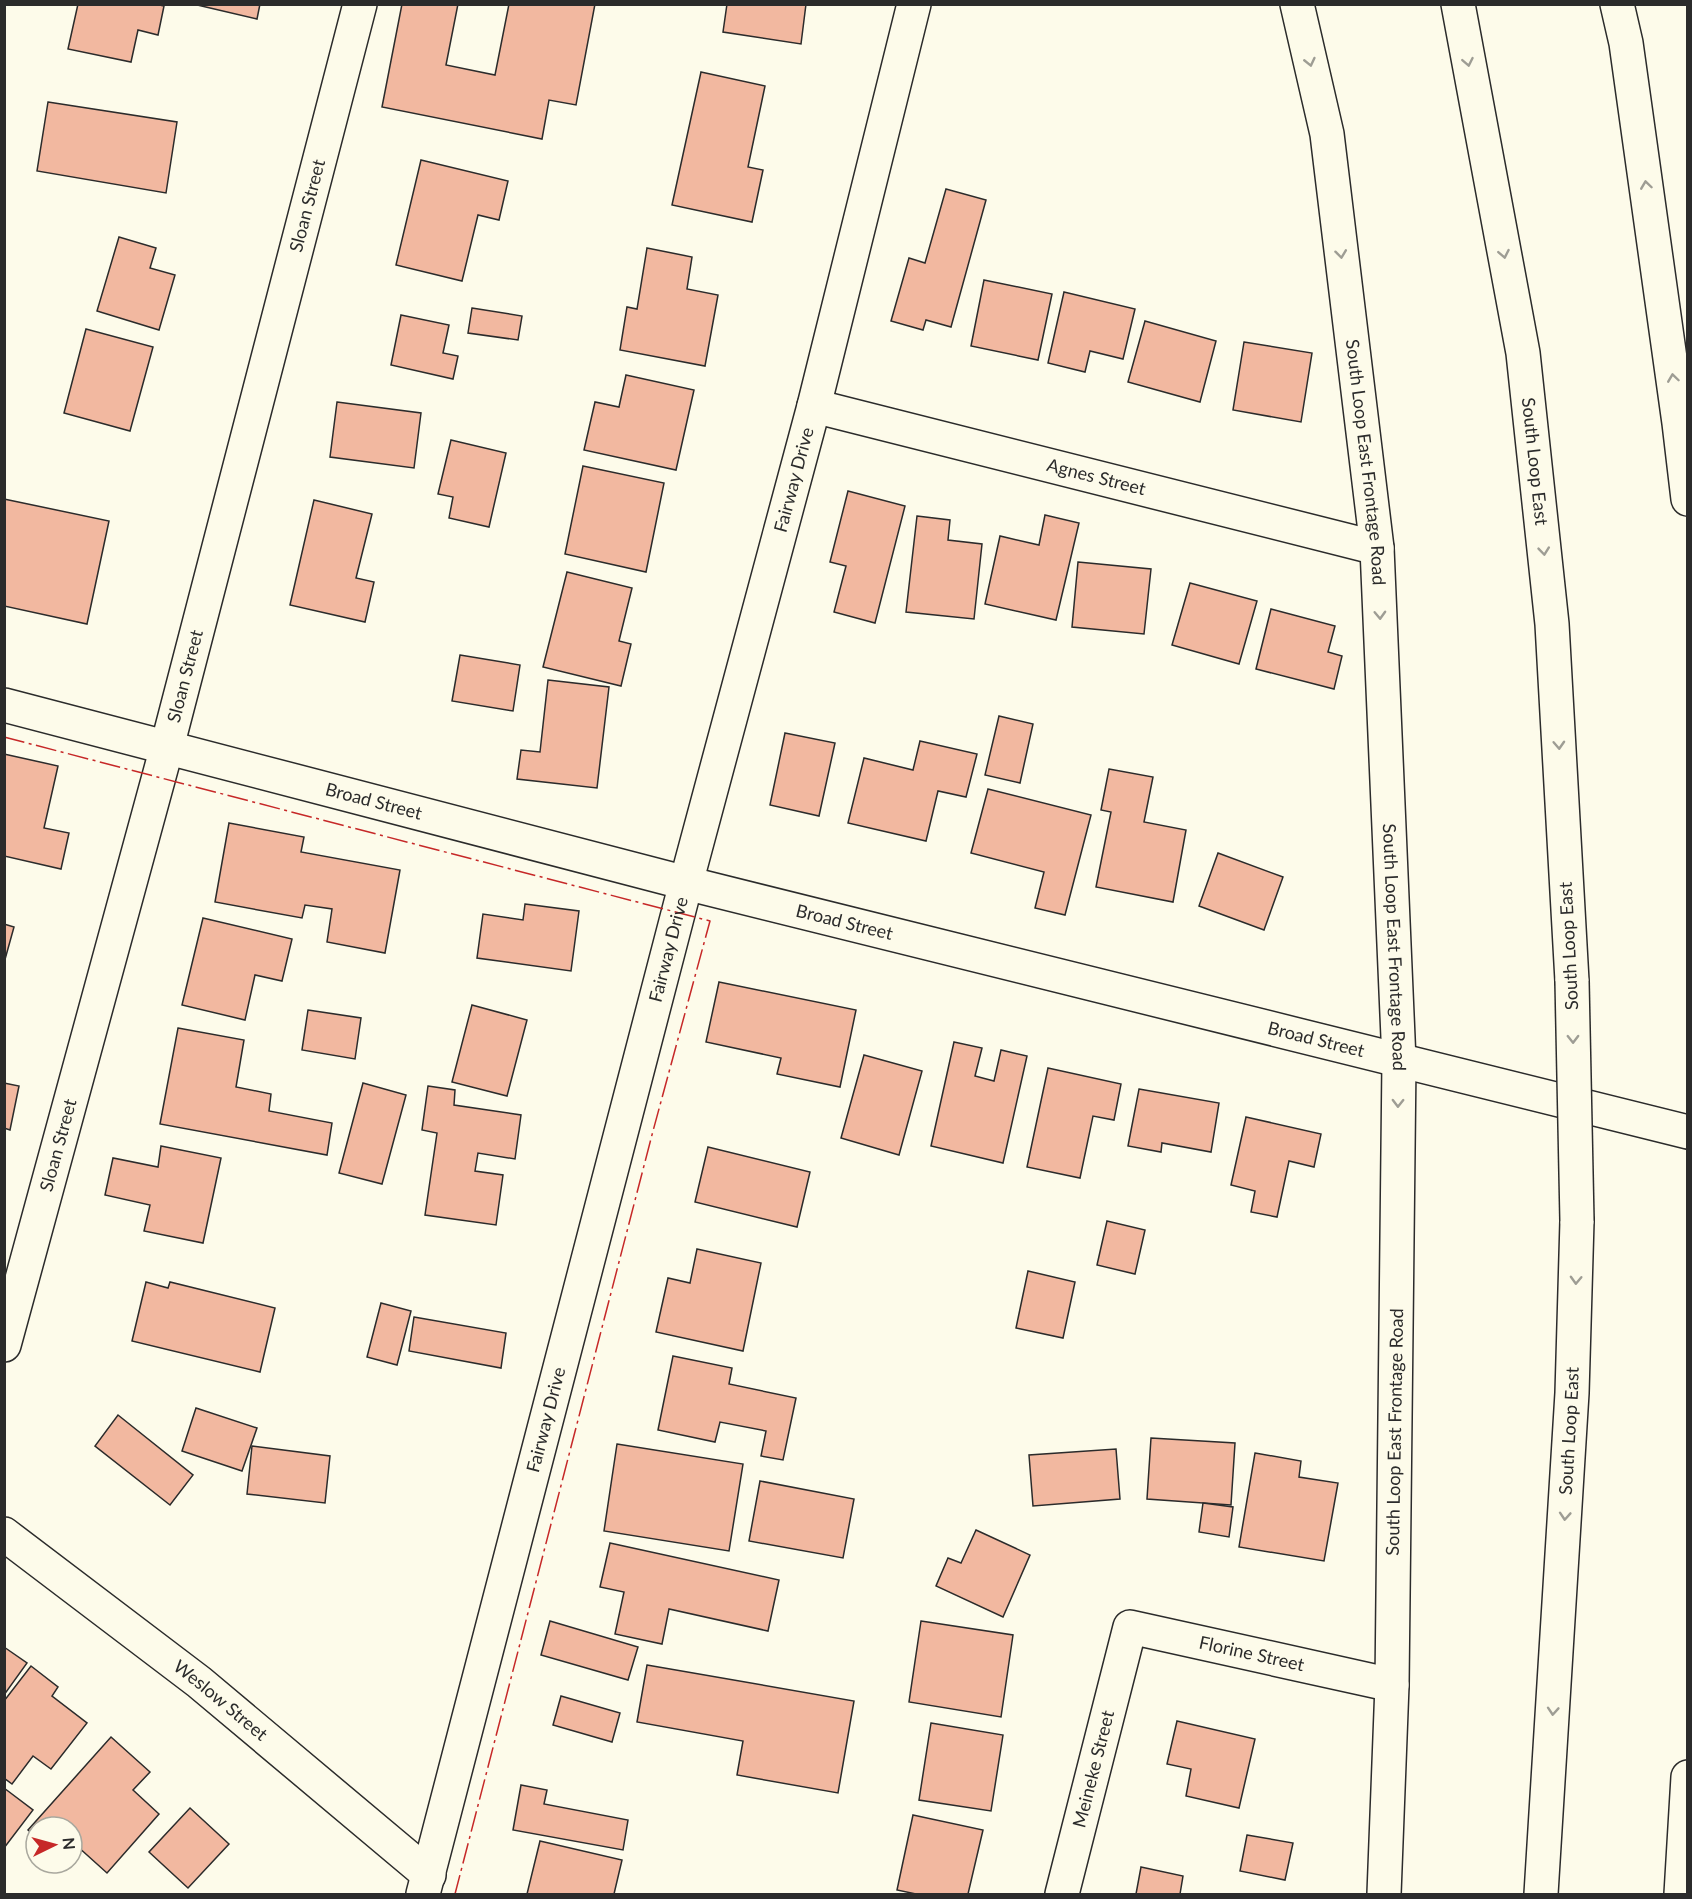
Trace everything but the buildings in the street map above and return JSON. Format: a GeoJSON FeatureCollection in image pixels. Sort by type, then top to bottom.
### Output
{"type":"FeatureCollection","features":[{"type":"Feature","properties":{"kind":"main road","name":"Sloan Street"},"geometry":{"type":"LineString","coordinates":[[4,1345],[166,747],[360,4]]}},
{"type":"Feature","properties":{"kind":"main road","name":"Fairway Drive"},"geometry":{"type":"LineString","coordinates":[[426,1885],[686,883],[814,406],[914,4]]}},
{"type":"Feature","properties":{"kind":"main road","name":"South Loop East Frontage Road"},"geometry":{"type":"LineString","coordinates":[[1298,4],[1327,134],[1377,548],[1399,1061],[1392,1685],[1384,1894]]}},
{"type":"Feature","properties":{"kind":"main road","name":"South Loop East"},"geometry":{"type":"LineString","coordinates":[[1458,4],[1523,353],[1552,624],[1572,981],[1577,1221],[1572,1393],[1541,1894]]}},
{"type":"Feature","properties":{"kind":"main road"},"geometry":{"type":"LineString","coordinates":[[1617,4],[1626,43],[1688,499]]}},
{"type":"Feature","properties":{"kind":"main road","name":"Agnes Street"},"geometry":{"type":"LineString","coordinates":[[814,406],[1377,548]]}},
{"type":"Feature","properties":{"kind":"main road","name":"Broad Street"},"geometry":{"type":"LineString","coordinates":[[4,705],[686,883],[1688,1132]]}},
{"type":"Feature","properties":{"kind":"main road","name":"Weslow Street"},"geometry":{"type":"LineString","coordinates":[[4,1534],[199,1682],[426,1885]]}},
{"type":"Feature","properties":{"kind":"main road","name":"Florine Street"},"geometry":{"type":"LineString","coordinates":[[1125,1645],[1130,1627],[1392,1685]]}},
{"type":"Feature","properties":{"kind":"main road","name":"Meineke Street"},"geometry":{"type":"LineString","coordinates":[[1062,1894],[1125,1645]]}},
{"type":"Feature","properties":{"kind":"main road"},"geometry":{"type":"LineString","coordinates":[[1681,1894],[1688,1777]]}},
{"type":"Feature","properties":{"kind":"power"},"geometry":{"type":"LineString","coordinates":[[4,737],[710,921],[653,1131],[455,1894]]}}]}
